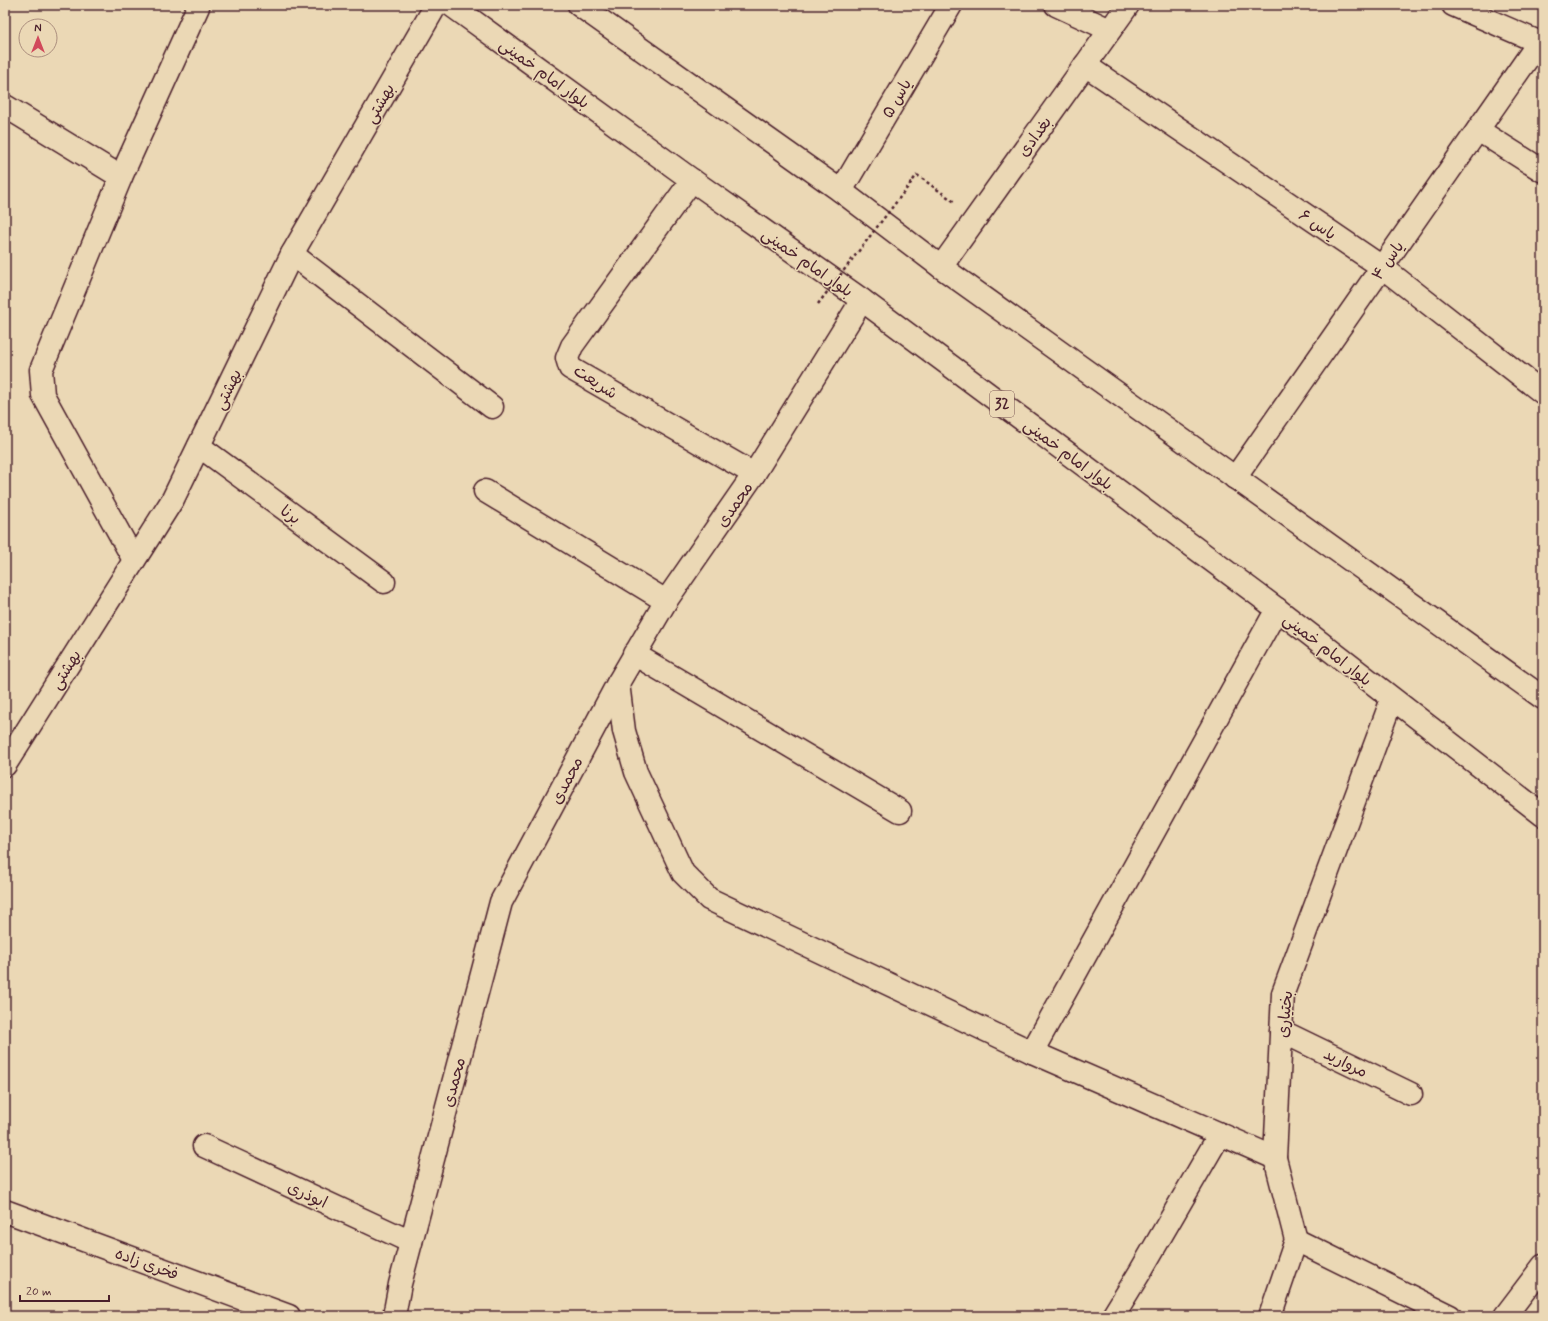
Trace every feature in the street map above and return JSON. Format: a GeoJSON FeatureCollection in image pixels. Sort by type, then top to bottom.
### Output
{"type":"FeatureCollection","features":[{"type":"Feature","properties":{"kind":"main road","name":"بهشتی"},"geometry":{"type":"LineString","coordinates":[[5,765],[173,499],[292,254],[436,5]]}},
{"type":"Feature","properties":{"kind":"main road","name":"بلوار امام خمینی"},"geometry":{"type":"LineString","coordinates":[[451,5],[692,180],[862,300],[1276,609],[1543,815]]}},
{"type":"Feature","properties":{"kind":"main road"},"geometry":{"type":"LineString","coordinates":[[579,5],[841,191],[941,267],[1543,698]]}},
{"type":"Feature","properties":{"kind":"main road","name":"یاس ۵"},"geometry":{"type":"LineString","coordinates":[[841,191],[951,5]]}},
{"type":"Feature","properties":{"kind":"main road"},"geometry":{"type":"LineString","coordinates":[[1056,5],[1110,30]]}},
{"type":"Feature","properties":{"kind":"main road","name":"بغدادی"},"geometry":{"type":"LineString","coordinates":[[941,267],[1128,5]]}},
{"type":"Feature","properties":{"kind":"main road"},"geometry":{"type":"LineString","coordinates":[[1453,5],[1541,43]]}},
{"type":"Feature","properties":{"kind":"main road"},"geometry":{"type":"LineString","coordinates":[[134,560],[43,395],[41,370],[120,177],[198,7]]}},
{"type":"Feature","properties":{"kind":"main road","name":"یاس ۴"},"geometry":{"type":"LineString","coordinates":[[1235,478],[1478,130],[1541,43]]}},
{"type":"Feature","properties":{"kind":"main road","name":"یاس ۶"},"geometry":{"type":"LineString","coordinates":[[1085,65],[1382,267],[1543,393]]}},
{"type":"Feature","properties":{"kind":"main road"},"geometry":{"type":"LineString","coordinates":[[5,106],[120,177]]}},
{"type":"Feature","properties":{"kind":"main road"},"geometry":{"type":"LineString","coordinates":[[1478,130],[1543,171]]}},
{"type":"Feature","properties":{"kind":"main road","name":"شریعت"},"geometry":{"type":"LineString","coordinates":[[692,180],[572,346],[567,358],[570,368],[754,474]]}},
{"type":"Feature","properties":{"kind":"main road"},"geometry":{"type":"LineString","coordinates":[[292,254],[492,407]]}},
{"type":"Feature","properties":{"kind":"main road","name":"محمدی"},"geometry":{"type":"LineString","coordinates":[[394,1316],[400,1284],[502,902],[634,654],[666,601],[754,474],[862,300]]}},
{"type":"Feature","properties":{"kind":"main road","name":"برنا"},"geometry":{"type":"LineString","coordinates":[[199,446],[384,582]]}},
{"type":"Feature","properties":{"kind":"main road"},"geometry":{"type":"LineString","coordinates":[[486,491],[666,601]]}},
{"type":"Feature","properties":{"kind":"main road"},"geometry":{"type":"LineString","coordinates":[[1032,1052],[1276,609]]}},
{"type":"Feature","properties":{"kind":"main road"},"geometry":{"type":"LineString","coordinates":[[634,654],[900,811]]}},
{"type":"Feature","properties":{"kind":"main road"},"geometry":{"type":"LineString","coordinates":[[618,682],[624,731],[636,772],[683,874],[709,899],[1032,1052],[1275,1158]]}},
{"type":"Feature","properties":{"kind":"main road","name":"بختیاری"},"geometry":{"type":"LineString","coordinates":[[1296,1240],[1275,1158],[1283,993],[1392,699]]}},
{"type":"Feature","properties":{"kind":"main road","name":"مروارید"},"geometry":{"type":"LineString","coordinates":[[1281,1031],[1411,1094]]}},
{"type":"Feature","properties":{"kind":"main road"},"geometry":{"type":"LineString","coordinates":[[1113,1316],[1220,1134]]}},
{"type":"Feature","properties":{"kind":"main road","name":"ابوذری"},"geometry":{"type":"LineString","coordinates":[[204,1146],[411,1242]]}},
{"type":"Feature","properties":{"kind":"main road","name":"فخری زاده"},"geometry":{"type":"LineString","coordinates":[[5,1211],[288,1316]]}},
{"type":"Feature","properties":{"kind":"main road"},"geometry":{"type":"LineString","coordinates":[[1270,1316],[1296,1240],[1450,1316]]}},
{"type":"Feature","properties":{"kind":"main road"},"geometry":{"type":"LineString","coordinates":[[1505,1316],[1543,1266]]}},
{"type":"Feature","properties":{"kind":"path"},"geometry":{"type":"LineString","coordinates":[[818,304],[917,175],[956,203]]}}]}
